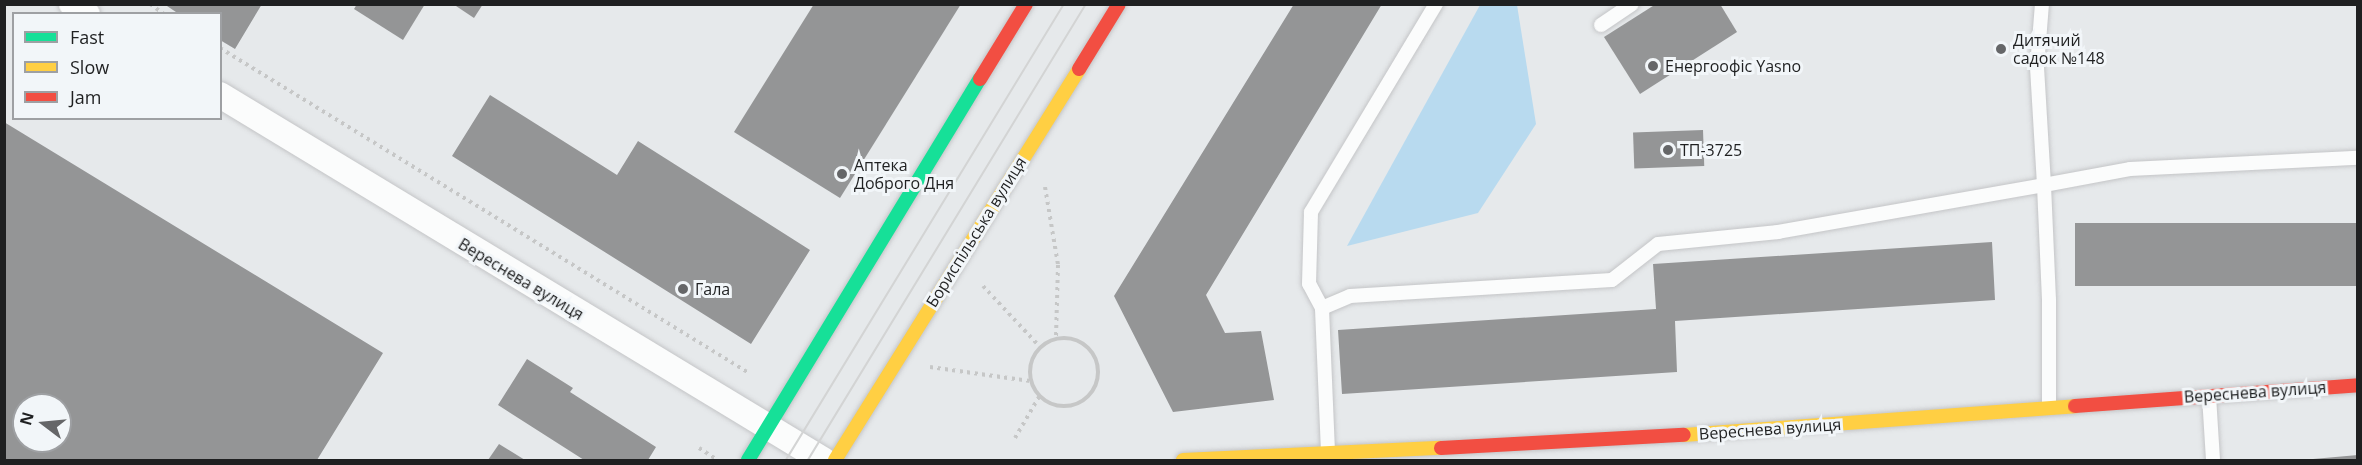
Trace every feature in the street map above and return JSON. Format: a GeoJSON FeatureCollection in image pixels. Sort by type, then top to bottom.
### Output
{"type":"FeatureCollection","features":[{"type":"Feature","properties":{"kind":"street"},"geometry":{"type":"LineString","coordinates":[[748,460],[1026,4]]}},
{"type":"Feature","properties":{"kind":"street","name":"Бориспільська вулиця"},"geometry":{"type":"LineString","coordinates":[[835,460],[1119,4]]}},
{"type":"Feature","properties":{"kind":"street","name":"Вереснева вулиця"},"geometry":{"type":"LineString","coordinates":[[222,96],[766,429],[823,460]]}},
{"type":"Feature","properties":{"kind":"street","name":"Вереснева вулиця"},"geometry":{"type":"LineString","coordinates":[[1183,460],[1328,452],[1370,455],[1634,450],[2049,408],[2358,385]]}},
{"type":"Feature","properties":{"kind":"lane"},"geometry":{"type":"LineString","coordinates":[[1328,452],[1322,308],[1309,284],[1311,212],[1436,4]]}},
{"type":"Feature","properties":{"kind":"lane"},"geometry":{"type":"LineString","coordinates":[[1601,25],[1632,4]]}},
{"type":"Feature","properties":{"kind":"lane"},"geometry":{"type":"LineString","coordinates":[[2042,4],[2037,67],[2049,300],[2049,408]]}},
{"type":"Feature","properties":{"kind":"lane"},"geometry":{"type":"LineString","coordinates":[[1322,308],[1350,296],[1612,279],[1658,244],[1778,232],[2130,169],[2358,158]]}},
{"type":"Feature","properties":{"kind":"lane"},"geometry":{"type":"LineString","coordinates":[[2209,396],[2213,460]]}},
{"type":"Feature","properties":{"kind":"path"},"geometry":{"type":"LineString","coordinates":[[222,49],[749,373]]}},
{"type":"Feature","properties":{"kind":"path"},"geometry":{"type":"LineString","coordinates":[[1045,184],[1058,265],[1056,338]]}},
{"type":"Feature","properties":{"kind":"path"},"geometry":{"type":"LineString","coordinates":[[977,280],[1040,347]]}},
{"type":"Feature","properties":{"kind":"path"},"geometry":{"type":"LineString","coordinates":[[1056,338],[1074,338],[1090,348],[1099,364],[1098,382],[1089,398],[1073,406],[1055,406],[1039,397],[1030,381],[1030,362],[1040,347],[1056,338]]}},
{"type":"Feature","properties":{"kind":"path"},"geometry":{"type":"LineString","coordinates":[[923,367],[1030,381]]}},
{"type":"Feature","properties":{"kind":"path"},"geometry":{"type":"LineString","coordinates":[[1015,438],[1039,397]]}},
{"type":"Feature","properties":{"kind":"path"},"geometry":{"type":"LineString","coordinates":[[699,448],[719,460]]}},
{"type":"Feature","properties":{"kind":"shaded area"},"geometry":{"type":"Polygon","coordinates":[[[1480,5],[1517,5],[1536,124],[1478,213],[1347,246],[1480,5]]]}},
{"type":"Feature","properties":{"kind":"building"},"geometry":{"type":"Polygon","coordinates":[[[164,4],[262,4],[235,49],[222,41],[222,12],[176,12],[164,4]]]}},
{"type":"Feature","properties":{"kind":"building"},"geometry":{"type":"Polygon","coordinates":[[[357,4],[425,4],[403,40],[354,9],[357,4]]]}},
{"type":"Feature","properties":{"kind":"building"},"geometry":{"type":"Polygon","coordinates":[[[453,4],[483,4],[474,18],[453,4]]]}},
{"type":"Feature","properties":{"kind":"building"},"geometry":{"type":"Polygon","coordinates":[[[814,4],[961,4],[840,198],[734,132],[814,4]]]}},
{"type":"Feature","properties":{"kind":"building"},"geometry":{"type":"Polygon","coordinates":[[[1294,4],[1382,4],[1206,295],[1225,333],[1261,331],[1274,400],[1173,412],[1114,296],[1294,4]]]}},
{"type":"Feature","properties":{"kind":"building","name":"Енергоофіс Yasno"},"geometry":{"type":"Polygon","coordinates":[[[1656,4],[1720,4],[1737,32],[1640,94],[1604,37],[1656,4]]]}},
{"type":"Feature","properties":{"kind":"building"},"geometry":{"type":"Polygon","coordinates":[[[490,95],[617,175],[638,141],[810,250],[751,344],[452,156],[490,95]]]}},
{"type":"Feature","properties":{"kind":"building"},"geometry":{"type":"Polygon","coordinates":[[[4,122],[383,353],[317,460],[4,460],[4,122]]]}},
{"type":"Feature","properties":{"kind":"building","name":"ТП-3725"},"geometry":{"type":"Polygon","coordinates":[[[1703,130],[1704,166],[1634,168],[1633,132],[1703,130]]]}},
{"type":"Feature","properties":{"kind":"building"},"geometry":{"type":"Polygon","coordinates":[[[2075,223],[2358,223],[2358,286],[2075,286],[2075,223]]]}},
{"type":"Feature","properties":{"kind":"building"},"geometry":{"type":"Polygon","coordinates":[[[1992,242],[1995,300],[1675,321],[1677,372],[1342,394],[1338,330],[1656,309],[1653,264],[1992,242]]]}},
{"type":"Feature","properties":{"kind":"building"},"geometry":{"type":"Polygon","coordinates":[[[527,359],[573,388],[570,392],[656,447],[648,460],[584,460],[498,405],[527,359]]]}},
{"type":"Feature","properties":{"kind":"building"},"geometry":{"type":"Polygon","coordinates":[[[499,444],[525,460],[488,460],[499,444]]]}},
{"type":"Feature","properties":{"kind":"building"},"geometry":{"type":"Polygon","coordinates":[[[2358,455],[2358,460],[2313,460],[2313,459],[2358,455]]]}},
{"type":"Feature","properties":{"kind":"tram line"},"geometry":{"type":"LineString","coordinates":[[786,460],[1064,4]]}},
{"type":"Feature","properties":{"kind":"tram line"},"geometry":{"type":"LineString","coordinates":[[808,460],[1086,4]]}},
{"type":"Feature","properties":{"kind":"traffic: fast"},"geometry":{"type":"LineString","coordinates":[[748,460],[980,79]]}},
{"type":"Feature","properties":{"kind":"traffic: slow"},"geometry":{"type":"LineString","coordinates":[[835,460],[1079,69]]}},
{"type":"Feature","properties":{"kind":"traffic: slow"},"geometry":{"type":"LineString","coordinates":[[1684,435],[2075,406]]}},
{"type":"Feature","properties":{"kind":"traffic: slow"},"geometry":{"type":"LineString","coordinates":[[1183,460],[1441,448]]}},
{"type":"Feature","properties":{"kind":"traffic: jam"},"geometry":{"type":"LineString","coordinates":[[980,79],[1026,4]]}},
{"type":"Feature","properties":{"kind":"traffic: jam"},"geometry":{"type":"LineString","coordinates":[[1079,69],[1119,4]]}},
{"type":"Feature","properties":{"kind":"traffic: jam"},"geometry":{"type":"LineString","coordinates":[[2075,406],[2358,385]]}},
{"type":"Feature","properties":{"kind":"traffic: jam"},"geometry":{"type":"LineString","coordinates":[[1441,448],[1684,435]]}},
{"type":"Feature","properties":{"kind":"place","name":"Дитячий садок №148"},"geometry":{"type":"Point","coordinates":[2001,49]}},
{"type":"Feature","properties":{"kind":"place","name":"Енергоофіс Yasno"},"geometry":{"type":"Point","coordinates":[1653,66]}},
{"type":"Feature","properties":{"kind":"place","name":"ТП-3725"},"geometry":{"type":"Point","coordinates":[1668,150]}},
{"type":"Feature","properties":{"kind":"place","name":"Аптека Доброго Дня"},"geometry":{"type":"Point","coordinates":[842,174]}},
{"type":"Feature","properties":{"kind":"place","name":"Гала"},"geometry":{"type":"Point","coordinates":[683,289]}}]}
